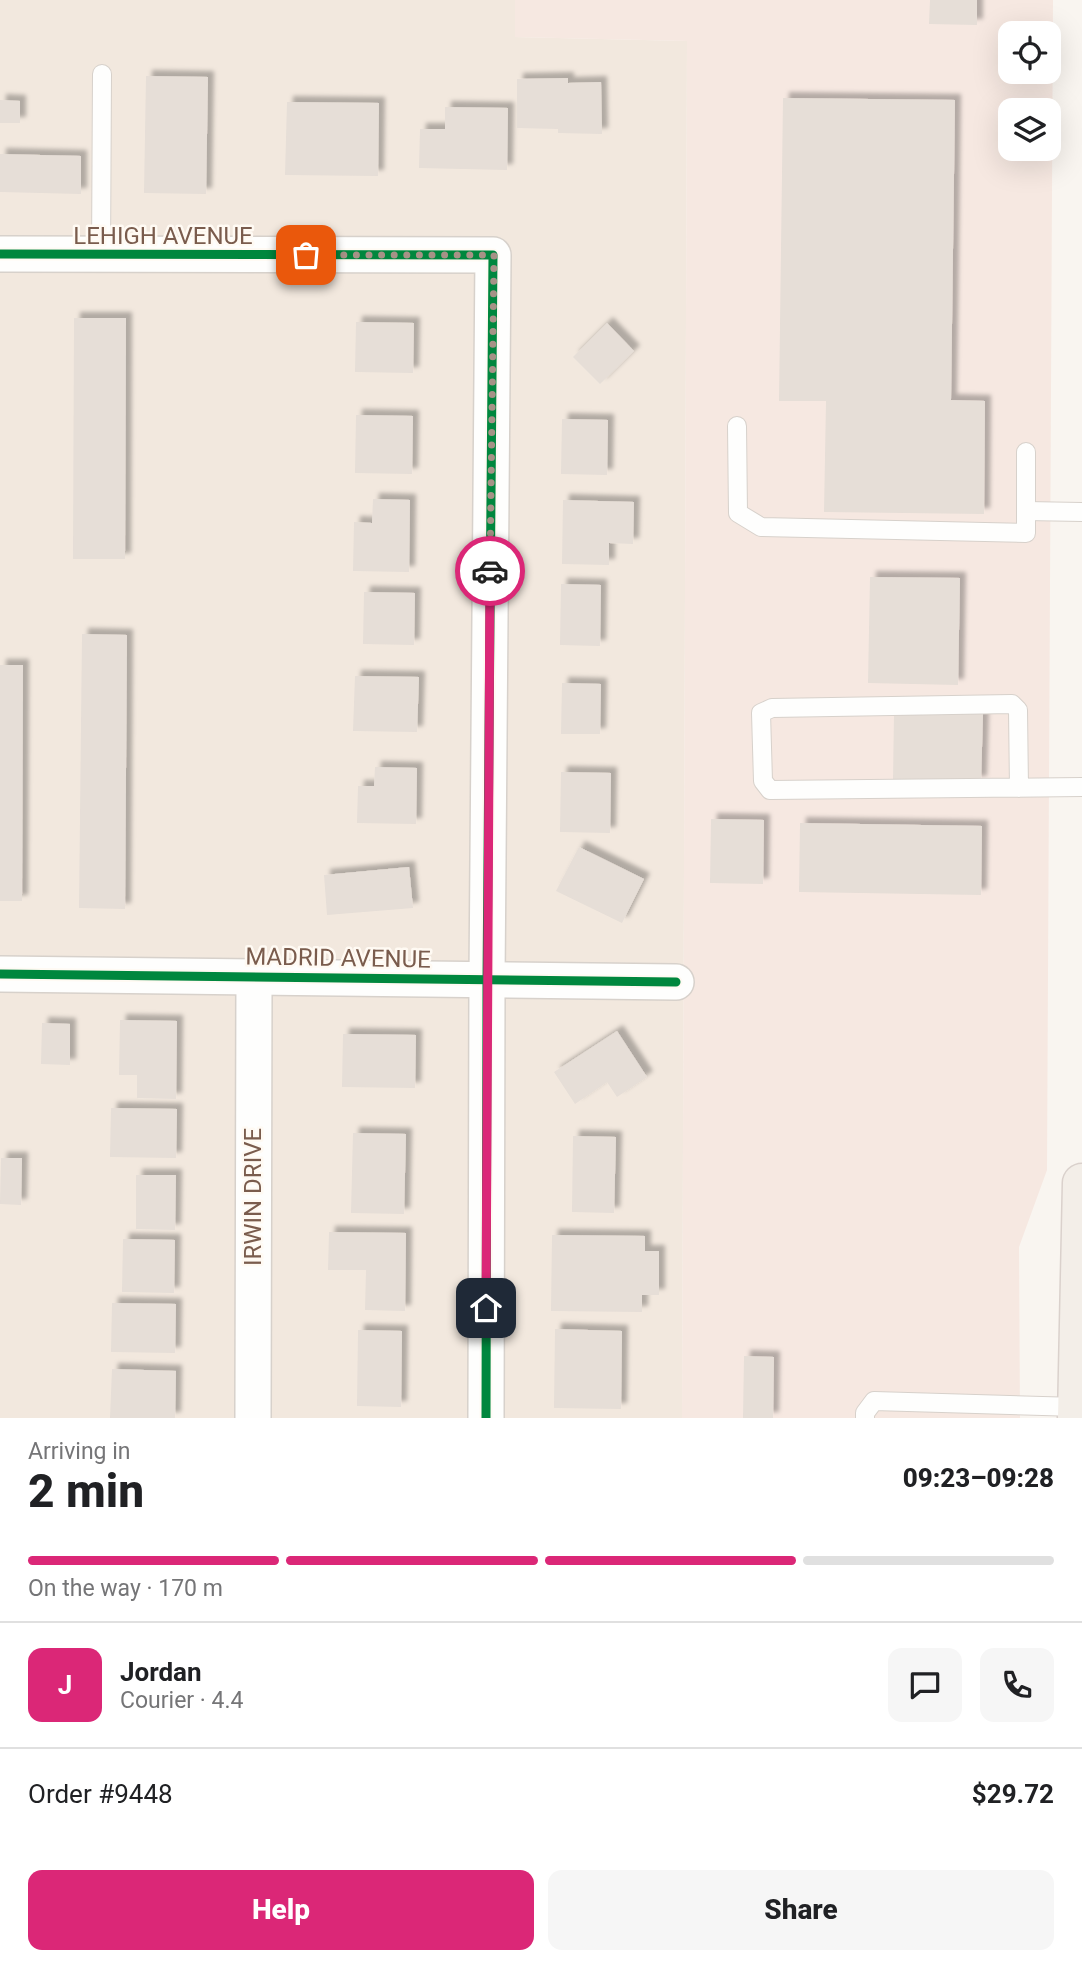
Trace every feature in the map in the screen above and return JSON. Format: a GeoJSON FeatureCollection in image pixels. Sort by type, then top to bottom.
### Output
{"type":"FeatureCollection","features":[{"type":"Feature","properties":{"kind":"main road"},"geometry":{"type":"LineString","coordinates":[[1078,1412],[1082,1183]]}},
{"type":"Feature","properties":{"kind":"street","name":"LEHIGH AVENUE"},"geometry":{"type":"LineString","coordinates":[[0,254],[494,255],[487,979]]}},
{"type":"Feature","properties":{"kind":"street","name":"MADRID AVENUE"},"geometry":{"type":"LineString","coordinates":[[0,974],[676,982]]}},
{"type":"Feature","properties":{"kind":"street","name":"IRWIN DRIVE"},"geometry":{"type":"LineString","coordinates":[[253,1418],[254,976]]}},
{"type":"Feature","properties":{"kind":"street"},"geometry":{"type":"LineString","coordinates":[[486,1418],[487,979]]}},
{"type":"Feature","properties":{"kind":"lane"},"geometry":{"type":"LineString","coordinates":[[101,255],[103,74]]}},
{"type":"Feature","properties":{"kind":"lane"},"geometry":{"type":"LineString","coordinates":[[737,426],[738,513],[761,527],[1026,533],[1027,452]]}},
{"type":"Feature","properties":{"kind":"lane"},"geometry":{"type":"LineString","coordinates":[[1026,511],[1082,512]]}},
{"type":"Feature","properties":{"kind":"lane"},"geometry":{"type":"LineString","coordinates":[[1019,788],[1018,710],[1012,704],[772,708],[761,713],[763,781],[770,790],[1082,788]]}},
{"type":"Feature","properties":{"kind":"lane"},"geometry":{"type":"LineString","coordinates":[[864,1418],[874,1401],[1078,1412]]}},
{"type":"Feature","properties":{"kind":"shaded area"},"geometry":{"type":"Polygon","coordinates":[[[0,0],[515,0],[515,37],[687,41],[682,1418],[0,1418],[0,0]]]}},
{"type":"Feature","properties":{"kind":"shaded area"},"geometry":{"type":"Polygon","coordinates":[[[515,0],[1053,0],[1053,21],[998,21],[998,84],[1053,84],[1052,98],[998,98],[998,161],[1052,161],[1047,1170],[1019,1247],[1020,1418],[682,1418],[687,41],[515,37],[515,0]]]}},
{"type":"Feature","properties":{"kind":"building"},"geometry":{"type":"Polygon","coordinates":[[[930,0],[977,0],[977,25],[929,24],[930,0]]]}},
{"type":"Feature","properties":{"kind":"building"},"geometry":{"type":"Polygon","coordinates":[[[146,76],[208,77],[206,194],[144,193],[146,76]]]}},
{"type":"Feature","properties":{"kind":"building"},"geometry":{"type":"Polygon","coordinates":[[[568,78],[568,83],[601,82],[602,134],[558,133],[558,129],[517,128],[517,79],[568,78]]]}},
{"type":"Feature","properties":{"kind":"building"},"geometry":{"type":"Polygon","coordinates":[[[783,98],[955,100],[951,400],[985,401],[984,514],[824,512],[826,401],[779,401],[783,98]]]}},
{"type":"Feature","properties":{"kind":"building"},"geometry":{"type":"Polygon","coordinates":[[[0,100],[20,101],[20,123],[0,123],[0,100]]]}},
{"type":"Feature","properties":{"kind":"building"},"geometry":{"type":"Polygon","coordinates":[[[287,102],[379,103],[378,176],[285,175],[287,102]]]}},
{"type":"Feature","properties":{"kind":"building"},"geometry":{"type":"Polygon","coordinates":[[[445,107],[508,108],[507,170],[419,168],[420,129],[445,129],[445,107]]]}},
{"type":"Feature","properties":{"kind":"building"},"geometry":{"type":"Polygon","coordinates":[[[0,154],[81,156],[81,194],[0,192],[0,154]]]}},
{"type":"Feature","properties":{"kind":"building"},"geometry":{"type":"Polygon","coordinates":[[[74,318],[126,318],[125,559],[73,559],[74,318]]]}},
{"type":"Feature","properties":{"kind":"building"},"geometry":{"type":"Polygon","coordinates":[[[356,322],[414,323],[413,373],[355,372],[356,322]]]}},
{"type":"Feature","properties":{"kind":"building"},"geometry":{"type":"Polygon","coordinates":[[[607,323],[634,351],[600,384],[573,357],[607,323]]]}},
{"type":"Feature","properties":{"kind":"building"},"geometry":{"type":"Polygon","coordinates":[[[356,415],[413,416],[412,474],[355,473],[356,415]]]}},
{"type":"Feature","properties":{"kind":"building"},"geometry":{"type":"Polygon","coordinates":[[[562,419],[608,420],[607,475],[561,474],[562,419]]]}},
{"type":"Feature","properties":{"kind":"building"},"geometry":{"type":"Polygon","coordinates":[[[373,499],[410,500],[409,572],[353,571],[354,522],[372,523],[373,499]]]}},
{"type":"Feature","properties":{"kind":"building"},"geometry":{"type":"Polygon","coordinates":[[[563,500],[634,502],[633,544],[609,543],[609,565],[562,564],[563,500]]]}},
{"type":"Feature","properties":{"kind":"building"},"geometry":{"type":"Polygon","coordinates":[[[870,577],[960,578],[958,685],[868,683],[870,577]]]}},
{"type":"Feature","properties":{"kind":"building"},"geometry":{"type":"Polygon","coordinates":[[[561,584],[601,585],[600,646],[560,645],[561,584]]]}},
{"type":"Feature","properties":{"kind":"building"},"geometry":{"type":"Polygon","coordinates":[[[364,592],[415,593],[414,645],[363,644],[364,592]]]}},
{"type":"Feature","properties":{"kind":"building"},"geometry":{"type":"Polygon","coordinates":[[[82,634],[127,635],[125,909],[79,908],[82,634]]]}},
{"type":"Feature","properties":{"kind":"building"},"geometry":{"type":"Polygon","coordinates":[[[0,665],[23,665],[22,901],[0,901],[0,665]]]}},
{"type":"Feature","properties":{"kind":"building"},"geometry":{"type":"Polygon","coordinates":[[[355,676],[419,677],[417,732],[353,731],[355,676]]]}},
{"type":"Feature","properties":{"kind":"building"},"geometry":{"type":"Polygon","coordinates":[[[562,683],[601,684],[600,734],[561,734],[562,683]]]}},
{"type":"Feature","properties":{"kind":"building"},"geometry":{"type":"Polygon","coordinates":[[[894,713],[983,714],[981,782],[893,781],[894,713]]]}},
{"type":"Feature","properties":{"kind":"building"},"geometry":{"type":"Polygon","coordinates":[[[375,767],[417,768],[416,824],[357,823],[358,786],[374,786],[375,767]]]}},
{"type":"Feature","properties":{"kind":"building"},"geometry":{"type":"Polygon","coordinates":[[[561,772],[611,773],[610,833],[560,832],[561,772]]]}},
{"type":"Feature","properties":{"kind":"building"},"geometry":{"type":"Polygon","coordinates":[[[711,819],[764,820],[763,884],[710,883],[711,819]]]}},
{"type":"Feature","properties":{"kind":"building"},"geometry":{"type":"Polygon","coordinates":[[[800,823],[982,826],[981,895],[799,892],[800,823]]]}},
{"type":"Feature","properties":{"kind":"building"},"geometry":{"type":"Polygon","coordinates":[[[579,847],[644,879],[622,923],[556,891],[579,847]]]}},
{"type":"Feature","properties":{"kind":"building"},"geometry":{"type":"Polygon","coordinates":[[[409,867],[413,908],[327,915],[324,875],[409,867]]]}},
{"type":"Feature","properties":{"kind":"building"},"geometry":{"type":"Polygon","coordinates":[[[120,1020],[177,1021],[176,1099],[137,1098],[137,1075],[119,1075],[120,1020]]]}},
{"type":"Feature","properties":{"kind":"building"},"geometry":{"type":"Polygon","coordinates":[[[42,1023],[70,1024],[70,1065],[41,1064],[42,1023]]]}},
{"type":"Feature","properties":{"kind":"building"},"geometry":{"type":"Polygon","coordinates":[[[617,1031],[647,1077],[617,1097],[607,1082],[575,1104],[554,1072],[617,1031]]]}},
{"type":"Feature","properties":{"kind":"building"},"geometry":{"type":"Polygon","coordinates":[[[343,1034],[416,1035],[415,1088],[342,1087],[343,1034]]]}},
{"type":"Feature","properties":{"kind":"building"},"geometry":{"type":"Polygon","coordinates":[[[111,1108],[177,1109],[176,1158],[110,1157],[111,1108]]]}},
{"type":"Feature","properties":{"kind":"building"},"geometry":{"type":"Polygon","coordinates":[[[353,1133],[406,1134],[404,1214],[351,1213],[353,1133]]]}},
{"type":"Feature","properties":{"kind":"building"},"geometry":{"type":"Polygon","coordinates":[[[573,1136],[616,1137],[614,1213],[572,1212],[573,1136]]]}},
{"type":"Feature","properties":{"kind":"building"},"geometry":{"type":"Polygon","coordinates":[[[1,1158],[22,1158],[21,1205],[0,1204],[1,1158]]]}},
{"type":"Feature","properties":{"kind":"building"},"geometry":{"type":"Polygon","coordinates":[[[136,1175],[176,1175],[175,1230],[136,1229],[136,1175]]]}},
{"type":"Feature","properties":{"kind":"building"},"geometry":{"type":"Polygon","coordinates":[[[329,1232],[406,1233],[405,1311],[365,1310],[366,1270],[328,1270],[329,1232]]]}},
{"type":"Feature","properties":{"kind":"building"},"geometry":{"type":"Polygon","coordinates":[[[552,1235],[645,1236],[645,1251],[659,1251],[659,1295],[642,1295],[642,1312],[551,1311],[552,1235]]]}},
{"type":"Feature","properties":{"kind":"building"},"geometry":{"type":"Polygon","coordinates":[[[123,1239],[175,1240],[174,1293],[122,1292],[123,1239]]]}},
{"type":"Feature","properties":{"kind":"building"},"geometry":{"type":"Polygon","coordinates":[[[112,1303],[176,1304],[175,1353],[111,1352],[112,1303]]]}},
{"type":"Feature","properties":{"kind":"building"},"geometry":{"type":"Polygon","coordinates":[[[555,1329],[622,1331],[621,1409],[554,1408],[555,1329]]]}},
{"type":"Feature","properties":{"kind":"building"},"geometry":{"type":"Polygon","coordinates":[[[358,1330],[402,1331],[401,1407],[357,1406],[358,1330]]]}},
{"type":"Feature","properties":{"kind":"building"},"geometry":{"type":"Polygon","coordinates":[[[744,1356],[774,1357],[773,1418],[743,1418],[744,1356]]]}},
{"type":"Feature","properties":{"kind":"building"},"geometry":{"type":"Polygon","coordinates":[[[112,1369],[176,1371],[175,1418],[110,1418],[112,1369]]]}},
{"type":"Feature","properties":{"kind":"cycle path"},"geometry":{"type":"LineString","coordinates":[[0,254],[493,255],[486,1418]]}},
{"type":"Feature","properties":{"kind":"cycle path"},"geometry":{"type":"LineString","coordinates":[[0,974],[676,982]]}},
{"type":"Feature","properties":{"kind":"way so far"},"geometry":{"type":"LineString","coordinates":[[306,255],[494,255],[490,571]]}},
{"type":"Feature","properties":{"kind":"route"},"geometry":{"type":"LineString","coordinates":[[486,1308],[490,571]]}}]}
